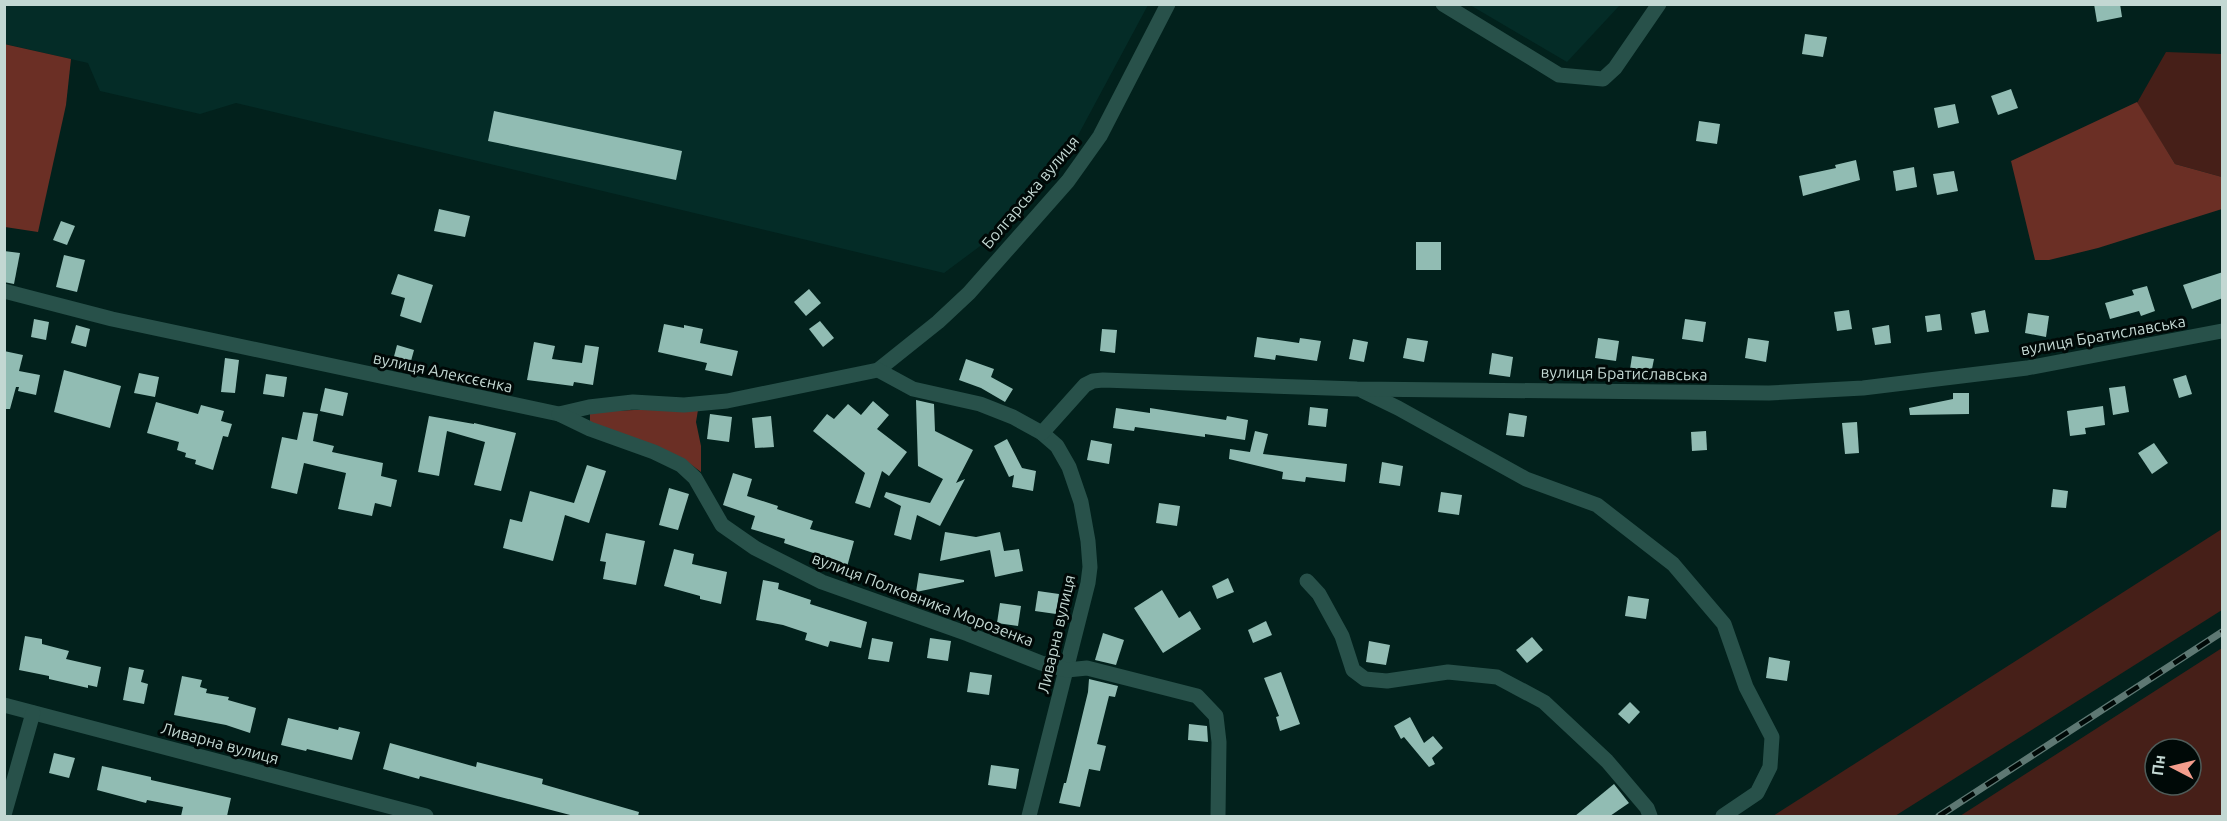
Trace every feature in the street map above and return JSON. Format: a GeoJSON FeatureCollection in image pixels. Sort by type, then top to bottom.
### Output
{"type":"FeatureCollection","features":[{"type":"Feature","properties":{"kind":"street","name":"Болгарська вулиця"},"geometry":{"type":"LineString","coordinates":[[878,370],[938,322],[969,293],[1068,181],[1100,136],[1168,4]]}},
{"type":"Feature","properties":{"kind":"street"},"geometry":{"type":"LineString","coordinates":[[1443,4],[1559,75],[1603,79],[1615,68],[1659,4]]}},
{"type":"Feature","properties":{"kind":"street","name":"вулиця Алексєєнка"},"geometry":{"type":"LineString","coordinates":[[4,291],[112,319],[559,414],[589,407],[633,402],[684,405],[727,401],[878,370]]}},
{"type":"Feature","properties":{"kind":"street","name":"вулиця Братиславська"},"geometry":{"type":"LineString","coordinates":[[1042,433],[1075,394],[1093,381],[1357,389],[1769,393],[1863,388],[2027,368],[2223,331]]}},
{"type":"Feature","properties":{"kind":"street","name":"Ливарна вулиця"},"geometry":{"type":"LineString","coordinates":[[878,370],[913,388],[980,404],[1013,417],[1042,433],[1057,446],[1069,467],[1081,502],[1088,541],[1090,567],[1088,583],[1029,816]]}},
{"type":"Feature","properties":{"kind":"street"},"geometry":{"type":"LineString","coordinates":[[1357,389],[1398,408],[1526,479],[1597,505],[1673,564],[1680,572],[1724,624],[1746,687],[1772,737],[1770,767],[1757,793],[1723,816]]}},
{"type":"Feature","properties":{"kind":"street","name":"вулиця Полковника Морозенка"},"geometry":{"type":"LineString","coordinates":[[559,414],[590,429],[654,452],[681,465],[695,478],[722,525],[755,548],[822,582],[968,634],[1041,663],[1067,670],[1087,668],[1197,696],[1216,716],[1219,742],[1218,816]]}},
{"type":"Feature","properties":{"kind":"street"},"geometry":{"type":"LineString","coordinates":[[1307,580],[1319,594],[1342,636],[1353,670],[1365,679],[1387,681],[1448,672],[1497,677],[1544,702],[1607,761],[1647,808],[1650,816]]}},
{"type":"Feature","properties":{"kind":"street","name":"Ливарна вулиця"},"geometry":{"type":"LineString","coordinates":[[4,705],[426,816]]}},
{"type":"Feature","properties":{"kind":"street"},"geometry":{"type":"LineString","coordinates":[[4,815],[33,713]]}},
{"type":"Feature","properties":{"kind":"shaded area"},"geometry":{"type":"Polygon","coordinates":[[[5,4],[1148,5],[1068,154],[995,235],[944,273],[236,103],[200,114],[100,91],[88,63],[5,44],[5,4]]]}},
{"type":"Feature","properties":{"kind":"shaded area"},"geometry":{"type":"Polygon","coordinates":[[[1470,5],[1620,5],[1567,62],[1470,5]]]}},
{"type":"Feature","properties":{"kind":"shaded area"},"geometry":{"type":"Polygon","coordinates":[[[4,44],[71,59],[66,105],[38,232],[5,227],[4,44]]]}},
{"type":"Feature","properties":{"kind":"shaded area"},"geometry":{"type":"Polygon","coordinates":[[[2166,52],[2222,54],[2222,177],[2175,164],[2137,103],[2166,52]]]}},
{"type":"Feature","properties":{"kind":"shaded area"},"geometry":{"type":"Polygon","coordinates":[[[2137,102],[2175,164],[2222,177],[2222,209],[2098,248],[2049,260],[2035,260],[2011,161],[2137,102]]]}},
{"type":"Feature","properties":{"kind":"shaded area"},"geometry":{"type":"Polygon","coordinates":[[[698,410],[696,422],[701,446],[701,472],[685,460],[590,423],[590,412],[698,410]]]}},
{"type":"Feature","properties":{"kind":"shaded area"},"geometry":{"type":"Polygon","coordinates":[[[2222,529],[2222,610],[1895,816],[1773,816],[2222,529]]]}},
{"type":"Feature","properties":{"kind":"shaded area"},"geometry":{"type":"Polygon","coordinates":[[[2222,648],[2222,816],[1960,816],[2222,648]]]}},
{"type":"Feature","properties":{"kind":"building"},"geometry":{"type":"Polygon","coordinates":[[[2094,4],[2120,4],[2122,17],[2097,22],[2094,4]]]}},
{"type":"Feature","properties":{"kind":"building"},"geometry":{"type":"Polygon","coordinates":[[[1805,34],[1827,37],[1823,57],[1802,54],[1805,34]]]}},
{"type":"Feature","properties":{"kind":"building"},"geometry":{"type":"Polygon","coordinates":[[[2011,89],[2018,108],[1998,115],[1991,96],[2011,89]]]}},
{"type":"Feature","properties":{"kind":"building"},"geometry":{"type":"Polygon","coordinates":[[[1955,104],[1959,123],[1938,128],[1934,108],[1955,104]]]}},
{"type":"Feature","properties":{"kind":"building"},"geometry":{"type":"Polygon","coordinates":[[[494,111],[682,151],[676,180],[488,141],[494,111]]]}},
{"type":"Feature","properties":{"kind":"building"},"geometry":{"type":"Polygon","coordinates":[[[1699,121],[1720,124],[1717,144],[1696,141],[1699,121]]]}},
{"type":"Feature","properties":{"kind":"building"},"geometry":{"type":"Polygon","coordinates":[[[1856,160],[1860,180],[1803,196],[1799,176],[1836,168],[1835,165],[1856,160]]]}},
{"type":"Feature","properties":{"kind":"building"},"geometry":{"type":"Polygon","coordinates":[[[1914,167],[1917,187],[1896,191],[1893,171],[1914,167]]]}},
{"type":"Feature","properties":{"kind":"building"},"geometry":{"type":"Polygon","coordinates":[[[1954,171],[1958,191],[1937,195],[1933,174],[1954,171]]]}},
{"type":"Feature","properties":{"kind":"building"},"geometry":{"type":"Polygon","coordinates":[[[439,209],[470,216],[465,237],[434,231],[439,209]]]}},
{"type":"Feature","properties":{"kind":"building"},"geometry":{"type":"Polygon","coordinates":[[[61,221],[75,226],[67,245],[53,240],[61,221]]]}},
{"type":"Feature","properties":{"kind":"building"},"geometry":{"type":"Polygon","coordinates":[[[1416,242],[1441,242],[1441,270],[1416,270],[1416,242]]]}},
{"type":"Feature","properties":{"kind":"building"},"geometry":{"type":"Polygon","coordinates":[[[4,251],[20,253],[14,284],[4,282],[4,251]]]}},
{"type":"Feature","properties":{"kind":"building"},"geometry":{"type":"Polygon","coordinates":[[[64,255],[85,260],[77,292],[56,287],[64,255]]]}},
{"type":"Feature","properties":{"kind":"building"},"geometry":{"type":"Polygon","coordinates":[[[2223,272],[2223,298],[2192,309],[2183,285],[2223,272]]]}},
{"type":"Feature","properties":{"kind":"building"},"geometry":{"type":"Polygon","coordinates":[[[398,274],[433,285],[421,323],[400,316],[405,298],[391,294],[398,274]]]}},
{"type":"Feature","properties":{"kind":"building"},"geometry":{"type":"Polygon","coordinates":[[[2147,286],[2155,311],[2141,316],[2139,311],[2110,319],[2105,303],[2134,295],[2132,290],[2147,286]]]}},
{"type":"Feature","properties":{"kind":"building"},"geometry":{"type":"Polygon","coordinates":[[[809,289],[821,303],[806,316],[794,302],[809,289]]]}},
{"type":"Feature","properties":{"kind":"building"},"geometry":{"type":"Polygon","coordinates":[[[1849,310],[1852,329],[1837,331],[1834,312],[1849,310]]]}},
{"type":"Feature","properties":{"kind":"building"},"geometry":{"type":"Polygon","coordinates":[[[1985,310],[1989,332],[1975,334],[1971,313],[1985,310]]]}},
{"type":"Feature","properties":{"kind":"building"},"geometry":{"type":"Polygon","coordinates":[[[2028,313],[2049,316],[2046,337],[2025,333],[2028,313]]]}},
{"type":"Feature","properties":{"kind":"building"},"geometry":{"type":"Polygon","coordinates":[[[1940,314],[1942,330],[1927,332],[1925,316],[1940,314]]]}},
{"type":"Feature","properties":{"kind":"building"},"geometry":{"type":"Polygon","coordinates":[[[34,319],[49,322],[46,340],[31,337],[34,319]]]}},
{"type":"Feature","properties":{"kind":"building"},"geometry":{"type":"Polygon","coordinates":[[[1685,319],[1706,322],[1703,342],[1682,339],[1685,319]]]}},
{"type":"Feature","properties":{"kind":"building"},"geometry":{"type":"Polygon","coordinates":[[[820,321],[834,338],[823,347],[809,329],[820,321]]]}},
{"type":"Feature","properties":{"kind":"building"},"geometry":{"type":"Polygon","coordinates":[[[664,324],[703,329],[700,343],[738,351],[732,376],[705,370],[707,363],[658,352],[664,324]]]}},
{"type":"Feature","properties":{"kind":"building"},"geometry":{"type":"Polygon","coordinates":[[[76,325],[90,329],[86,347],[71,343],[76,325]]]}},
{"type":"Feature","properties":{"kind":"building"},"geometry":{"type":"Polygon","coordinates":[[[1889,325],[1891,343],[1875,345],[1872,328],[1889,325]]]}},
{"type":"Feature","properties":{"kind":"building"},"geometry":{"type":"Polygon","coordinates":[[[1102,329],[1117,330],[1115,353],[1100,351],[1102,329]]]}},
{"type":"Feature","properties":{"kind":"building"},"geometry":{"type":"Polygon","coordinates":[[[1257,337],[1299,343],[1300,338],[1321,341],[1317,361],[1276,355],[1275,360],[1254,357],[1257,337]]]}},
{"type":"Feature","properties":{"kind":"building"},"geometry":{"type":"Polygon","coordinates":[[[1407,338],[1428,341],[1424,362],[1403,358],[1407,338]]]}},
{"type":"Feature","properties":{"kind":"building"},"geometry":{"type":"Polygon","coordinates":[[[1598,338],[1619,341],[1616,361],[1595,358],[1598,338]]]}},
{"type":"Feature","properties":{"kind":"building"},"geometry":{"type":"Polygon","coordinates":[[[1748,338],[1769,341],[1766,362],[1745,358],[1748,338]]]}},
{"type":"Feature","properties":{"kind":"building"},"geometry":{"type":"Polygon","coordinates":[[[1353,339],[1368,342],[1364,362],[1349,359],[1353,339]]]}},
{"type":"Feature","properties":{"kind":"building"},"geometry":{"type":"Polygon","coordinates":[[[534,342],[555,346],[552,359],[582,363],[585,345],[599,347],[593,385],[574,382],[573,386],[527,380],[534,342]]]}},
{"type":"Feature","properties":{"kind":"building"},"geometry":{"type":"Polygon","coordinates":[[[397,345],[414,350],[408,372],[391,368],[397,345]]]}},
{"type":"Feature","properties":{"kind":"building"},"geometry":{"type":"Polygon","coordinates":[[[4,351],[23,355],[19,371],[40,375],[36,395],[18,391],[19,387],[16,387],[10,409],[4,409],[4,351]]]}},
{"type":"Feature","properties":{"kind":"building"},"geometry":{"type":"Polygon","coordinates":[[[1492,353],[1513,357],[1510,377],[1489,374],[1492,353]]]}},
{"type":"Feature","properties":{"kind":"building"},"geometry":{"type":"Polygon","coordinates":[[[1632,356],[1654,359],[1650,379],[1629,376],[1632,356]]]}},
{"type":"Feature","properties":{"kind":"building"},"geometry":{"type":"Polygon","coordinates":[[[225,358],[239,360],[235,393],[221,392],[225,358]]]}},
{"type":"Feature","properties":{"kind":"building"},"geometry":{"type":"Polygon","coordinates":[[[966,359],[994,369],[991,377],[1013,389],[1005,402],[981,388],[959,380],[966,359]]]}},
{"type":"Feature","properties":{"kind":"building"},"geometry":{"type":"Polygon","coordinates":[[[64,370],[121,386],[110,428],[54,412],[64,370]]]}},
{"type":"Feature","properties":{"kind":"building"},"geometry":{"type":"Polygon","coordinates":[[[139,373],[159,377],[155,397],[134,393],[139,373]]]}},
{"type":"Feature","properties":{"kind":"building"},"geometry":{"type":"Polygon","coordinates":[[[266,374],[287,377],[284,397],[263,394],[266,374]]]}},
{"type":"Feature","properties":{"kind":"building"},"geometry":{"type":"Polygon","coordinates":[[[2186,375],[2192,394],[2179,398],[2173,379],[2186,375]]]}},
{"type":"Feature","properties":{"kind":"building"},"geometry":{"type":"Polygon","coordinates":[[[2125,386],[2129,412],[2113,415],[2109,388],[2125,386]]]}},
{"type":"Feature","properties":{"kind":"building"},"geometry":{"type":"Polygon","coordinates":[[[325,388],[348,393],[343,416],[320,411],[325,388]]]}},
{"type":"Feature","properties":{"kind":"building"},"geometry":{"type":"Polygon","coordinates":[[[1953,393],[1969,393],[1969,414],[1910,415],[1909,408],[1953,399],[1953,393]]]}},
{"type":"Feature","properties":{"kind":"building"},"geometry":{"type":"Polygon","coordinates":[[[916,400],[934,404],[935,431],[973,450],[956,483],[965,479],[940,526],[917,515],[911,540],[894,535],[901,506],[884,497],[886,492],[930,503],[943,479],[918,466],[916,400]]]}},
{"type":"Feature","properties":{"kind":"building"},"geometry":{"type":"Polygon","coordinates":[[[873,401],[889,415],[877,429],[907,452],[889,476],[882,471],[870,508],[855,503],[865,473],[813,431],[827,414],[834,419],[848,404],[861,415],[873,401]]]}},
{"type":"Feature","properties":{"kind":"building"},"geometry":{"type":"Polygon","coordinates":[[[156,402],[198,414],[201,405],[224,411],[221,421],[232,424],[228,437],[223,436],[213,470],[195,464],[196,460],[185,457],[186,453],[177,450],[179,442],[147,433],[156,402]]]}},
{"type":"Feature","properties":{"kind":"building"},"geometry":{"type":"Polygon","coordinates":[[[2103,406],[2105,425],[2085,428],[2086,434],[2070,436],[2067,411],[2103,406]]]}},
{"type":"Feature","properties":{"kind":"building"},"geometry":{"type":"Polygon","coordinates":[[[1310,407],[1328,409],[1326,427],[1308,425],[1310,407]]]}},
{"type":"Feature","properties":{"kind":"building"},"geometry":{"type":"Polygon","coordinates":[[[1116,408],[1150,413],[1150,408],[1226,420],[1227,416],[1248,420],[1245,440],[1135,427],[1134,431],[1113,428],[1116,408]]]}},
{"type":"Feature","properties":{"kind":"building"},"geometry":{"type":"Polygon","coordinates":[[[303,412],[318,414],[313,441],[334,446],[332,452],[383,463],[381,476],[397,480],[391,507],[375,503],[372,516],[338,509],[346,473],[304,463],[297,494],[271,488],[282,437],[297,440],[303,412]]]}},
{"type":"Feature","properties":{"kind":"building"},"geometry":{"type":"Polygon","coordinates":[[[1509,413],[1527,416],[1524,437],[1506,435],[1509,413]]]}},
{"type":"Feature","properties":{"kind":"building"},"geometry":{"type":"Polygon","coordinates":[[[710,414],[732,417],[729,442],[707,439],[710,414]]]}},
{"type":"Feature","properties":{"kind":"building"},"geometry":{"type":"Polygon","coordinates":[[[429,416],[516,433],[501,491],[474,485],[485,442],[447,431],[439,476],[418,472],[429,416]]]}},
{"type":"Feature","properties":{"kind":"building"},"geometry":{"type":"Polygon","coordinates":[[[771,416],[774,447],[755,448],[752,418],[771,416]]]}},
{"type":"Feature","properties":{"kind":"building"},"geometry":{"type":"Polygon","coordinates":[[[1857,422],[1859,453],[1845,454],[1842,423],[1857,422]]]}},
{"type":"Feature","properties":{"kind":"building"},"geometry":{"type":"Polygon","coordinates":[[[1255,431],[1268,434],[1263,454],[1347,464],[1345,482],[1306,477],[1305,482],[1282,479],[1283,472],[1229,459],[1230,449],[1250,452],[1255,431]]]}},
{"type":"Feature","properties":{"kind":"building"},"geometry":{"type":"Polygon","coordinates":[[[1706,431],[1707,450],[1692,451],[1691,432],[1706,431]]]}},
{"type":"Feature","properties":{"kind":"building"},"geometry":{"type":"Polygon","coordinates":[[[1007,439],[1022,468],[1036,471],[1033,491],[1012,487],[1014,475],[1009,477],[994,446],[1007,439]]]}},
{"type":"Feature","properties":{"kind":"building"},"geometry":{"type":"Polygon","coordinates":[[[1091,440],[1112,444],[1109,464],[1087,460],[1091,440]]]}},
{"type":"Feature","properties":{"kind":"building"},"geometry":{"type":"Polygon","coordinates":[[[2154,443],[2168,463],[2152,474],[2138,453],[2154,443]]]}},
{"type":"Feature","properties":{"kind":"building"},"geometry":{"type":"Polygon","coordinates":[[[1382,462],[1403,466],[1400,486],[1379,483],[1382,462]]]}},
{"type":"Feature","properties":{"kind":"building"},"geometry":{"type":"Polygon","coordinates":[[[587,465],[606,471],[589,523],[565,515],[553,561],[503,548],[510,519],[522,522],[530,491],[574,503],[587,465]]]}},
{"type":"Feature","properties":{"kind":"building"},"geometry":{"type":"Polygon","coordinates":[[[733,473],[752,479],[747,496],[813,521],[810,529],[854,541],[847,567],[821,560],[822,556],[784,543],[785,539],[751,529],[755,516],[723,505],[733,473]]]}},
{"type":"Feature","properties":{"kind":"building"},"geometry":{"type":"Polygon","coordinates":[[[669,488],[689,494],[678,530],[659,525],[669,488]]]}},
{"type":"Feature","properties":{"kind":"building"},"geometry":{"type":"Polygon","coordinates":[[[2053,489],[2068,491],[2066,508],[2051,507],[2053,489]]]}},
{"type":"Feature","properties":{"kind":"building"},"geometry":{"type":"Polygon","coordinates":[[[1441,492],[1462,495],[1459,515],[1438,512],[1441,492]]]}},
{"type":"Feature","properties":{"kind":"building"},"geometry":{"type":"Polygon","coordinates":[[[1159,503],[1180,506],[1177,526],[1156,523],[1159,503]]]}},
{"type":"Feature","properties":{"kind":"building"},"geometry":{"type":"Polygon","coordinates":[[[945,532],[976,537],[1000,532],[1004,551],[1019,549],[1023,571],[995,577],[990,550],[940,561],[945,532]]]}},
{"type":"Feature","properties":{"kind":"building"},"geometry":{"type":"Polygon","coordinates":[[[606,533],[645,541],[636,585],[603,579],[606,562],[600,561],[606,533]]]}},
{"type":"Feature","properties":{"kind":"building"},"geometry":{"type":"Polygon","coordinates":[[[674,549],[694,554],[692,564],[727,572],[721,604],[664,586],[674,549]]]}},
{"type":"Feature","properties":{"kind":"building"},"geometry":{"type":"Polygon","coordinates":[[[919,573],[964,580],[964,582],[916,592],[919,573]]]}},
{"type":"Feature","properties":{"kind":"building"},"geometry":{"type":"Polygon","coordinates":[[[1228,578],[1234,592],[1217,599],[1212,586],[1228,578]]]}},
{"type":"Feature","properties":{"kind":"building"},"geometry":{"type":"Polygon","coordinates":[[[763,580],[779,583],[778,589],[811,600],[810,604],[867,622],[861,648],[830,641],[828,647],[805,640],[807,633],[783,625],[756,620],[763,580]]]}},
{"type":"Feature","properties":{"kind":"building"},"geometry":{"type":"Polygon","coordinates":[[[1162,590],[1179,618],[1190,611],[1201,629],[1163,653],[1134,608],[1162,590]]]}},
{"type":"Feature","properties":{"kind":"building"},"geometry":{"type":"Polygon","coordinates":[[[1038,591],[1059,594],[1056,614],[1035,611],[1038,591]]]}},
{"type":"Feature","properties":{"kind":"building"},"geometry":{"type":"Polygon","coordinates":[[[1628,596],[1649,599],[1646,619],[1625,616],[1628,596]]]}},
{"type":"Feature","properties":{"kind":"building"},"geometry":{"type":"Polygon","coordinates":[[[1000,603],[1021,606],[1018,626],[997,623],[1000,603]]]}},
{"type":"Feature","properties":{"kind":"building"},"geometry":{"type":"Polygon","coordinates":[[[1266,621],[1272,635],[1253,643],[1248,630],[1266,621]]]}},
{"type":"Feature","properties":{"kind":"building"},"geometry":{"type":"Polygon","coordinates":[[[1103,633],[1124,640],[1116,665],[1095,660],[1103,633]]]}},
{"type":"Feature","properties":{"kind":"building"},"geometry":{"type":"Polygon","coordinates":[[[25,636],[42,639],[42,644],[69,651],[66,659],[101,667],[97,687],[88,685],[88,688],[19,670],[25,636]]]}},
{"type":"Feature","properties":{"kind":"building"},"geometry":{"type":"Polygon","coordinates":[[[1532,637],[1543,650],[1527,663],[1516,650],[1532,637]]]}},
{"type":"Feature","properties":{"kind":"building"},"geometry":{"type":"Polygon","coordinates":[[[872,638],[893,642],[889,662],[868,659],[872,638]]]}},
{"type":"Feature","properties":{"kind":"building"},"geometry":{"type":"Polygon","coordinates":[[[930,638],[951,641],[948,661],[927,658],[930,638]]]}},
{"type":"Feature","properties":{"kind":"building"},"geometry":{"type":"Polygon","coordinates":[[[1369,641],[1390,645],[1386,665],[1366,662],[1369,641]]]}},
{"type":"Feature","properties":{"kind":"building"},"geometry":{"type":"Polygon","coordinates":[[[1769,657],[1790,661],[1787,681],[1766,678],[1769,657]]]}},
{"type":"Feature","properties":{"kind":"building"},"geometry":{"type":"Polygon","coordinates":[[[129,667],[144,670],[141,682],[148,684],[144,704],[123,700],[129,667]]]}},
{"type":"Feature","properties":{"kind":"building"},"geometry":{"type":"Polygon","coordinates":[[[970,672],[992,675],[989,695],[967,692],[970,672]]]}},
{"type":"Feature","properties":{"kind":"building"},"geometry":{"type":"Polygon","coordinates":[[[1281,672],[1300,724],[1280,731],[1276,717],[1279,716],[1264,678],[1281,672]]]}},
{"type":"Feature","properties":{"kind":"building"},"geometry":{"type":"Polygon","coordinates":[[[182,676],[202,680],[200,687],[207,689],[206,693],[229,697],[228,700],[256,708],[250,733],[226,725],[174,715],[182,676]]]}},
{"type":"Feature","properties":{"kind":"building"},"geometry":{"type":"Polygon","coordinates":[[[1089,679],[1118,686],[1115,697],[1109,696],[1097,744],[1106,746],[1100,771],[1089,769],[1080,807],[1059,803],[1064,783],[1066,783],[1088,692],[1089,679]]]}},
{"type":"Feature","properties":{"kind":"building"},"geometry":{"type":"Polygon","coordinates":[[[1630,702],[1640,712],[1629,724],[1618,714],[1630,702]]]}},
{"type":"Feature","properties":{"kind":"building"},"geometry":{"type":"Polygon","coordinates":[[[1410,717],[1424,743],[1433,736],[1443,748],[1432,758],[1435,764],[1429,767],[1404,737],[1401,739],[1394,726],[1410,717]]]}},
{"type":"Feature","properties":{"kind":"building"},"geometry":{"type":"Polygon","coordinates":[[[288,718],[338,730],[339,727],[360,732],[352,760],[281,745],[288,718]]]}},
{"type":"Feature","properties":{"kind":"building"},"geometry":{"type":"Polygon","coordinates":[[[1189,724],[1207,726],[1208,742],[1188,740],[1189,724]]]}},
{"type":"Feature","properties":{"kind":"building"},"geometry":{"type":"Polygon","coordinates":[[[390,743],[476,767],[477,762],[543,779],[542,784],[639,812],[638,816],[574,816],[420,776],[419,779],[383,769],[390,743]]]}},
{"type":"Feature","properties":{"kind":"building"},"geometry":{"type":"Polygon","coordinates":[[[54,753],[75,758],[69,778],[49,773],[54,753]]]}},
{"type":"Feature","properties":{"kind":"building"},"geometry":{"type":"Polygon","coordinates":[[[991,765],[1019,769],[1016,789],[988,785],[991,765]]]}},
{"type":"Feature","properties":{"kind":"building"},"geometry":{"type":"Polygon","coordinates":[[[102,766],[231,798],[227,816],[181,816],[183,807],[147,800],[146,803],[97,790],[102,766]]]}},
{"type":"Feature","properties":{"kind":"building"},"geometry":{"type":"Polygon","coordinates":[[[1614,784],[1629,803],[1610,816],[1575,816],[1614,784]]]}},
{"type":"Feature","properties":{"kind":"railway"},"geometry":{"type":"LineString","coordinates":[[1939,816],[2222,632]]}}]}
